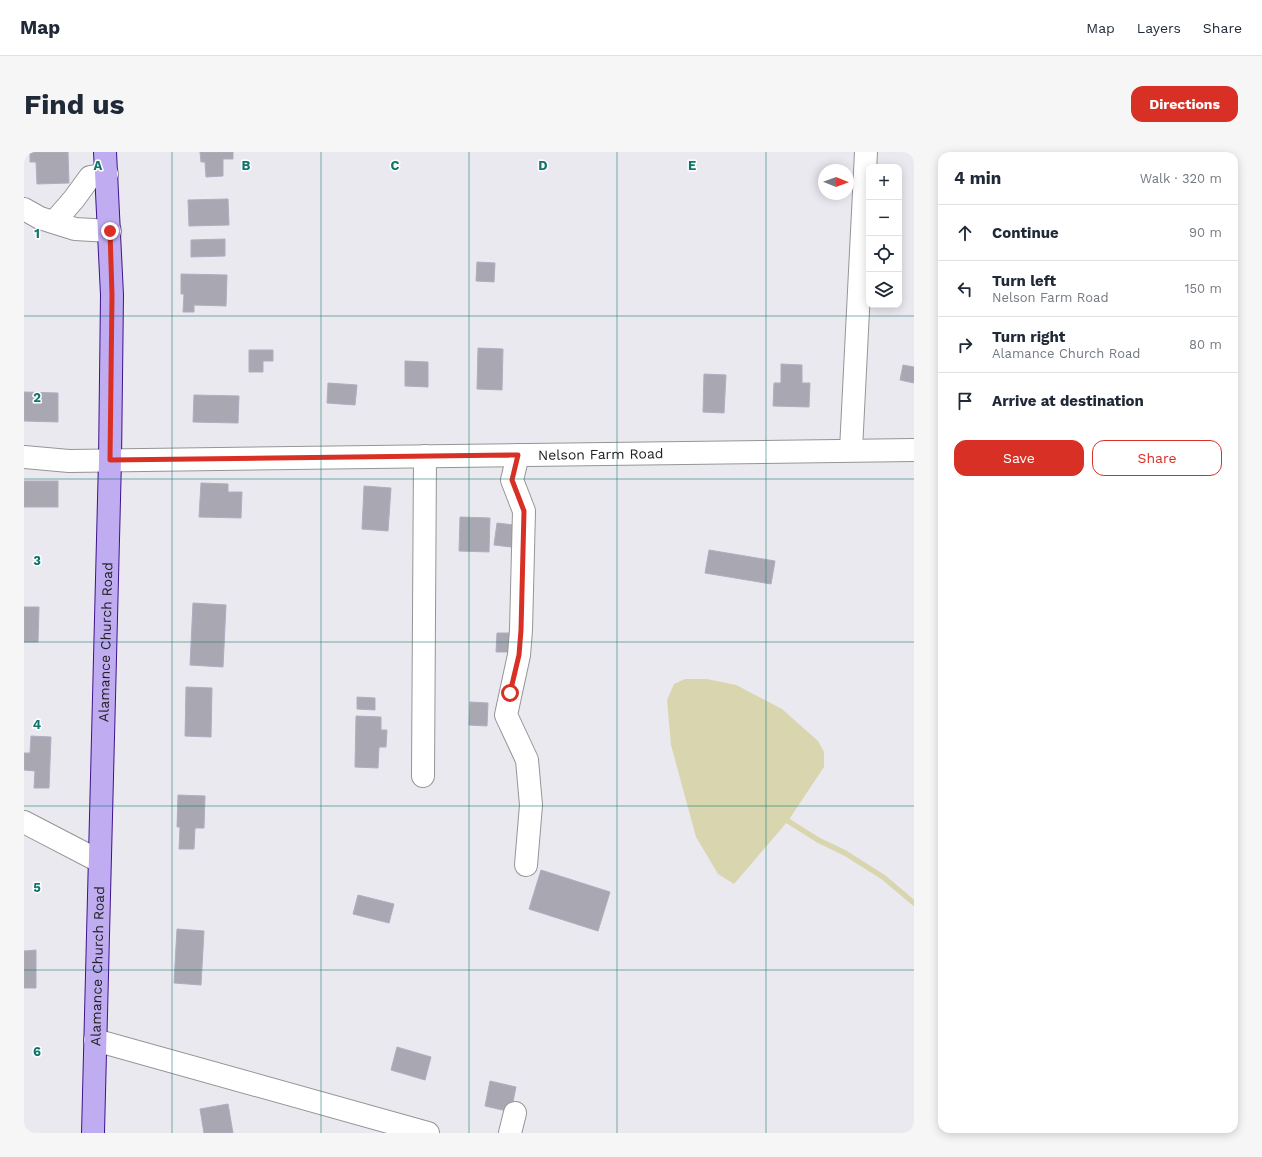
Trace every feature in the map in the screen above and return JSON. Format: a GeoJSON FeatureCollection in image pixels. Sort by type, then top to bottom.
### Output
{"type":"FeatureCollection","features":[{"type":"Feature","properties":{"kind":"main road","name":"Alamance Church Road"},"geometry":{"type":"LineString","coordinates":[[93,1133],[110,460],[112,295],[105,152]]}},
{"type":"Feature","properties":{"kind":"street"},"geometry":{"type":"LineString","coordinates":[[851,450],[866,152]]}},
{"type":"Feature","properties":{"kind":"street"},"geometry":{"type":"LineString","coordinates":[[35,218],[90,177],[107,174]]}},
{"type":"Feature","properties":{"kind":"street"},"geometry":{"type":"LineString","coordinates":[[35,218],[76,229],[110,231]]}},
{"type":"Feature","properties":{"kind":"street","name":"Nelson Farm Road"},"geometry":{"type":"LineString","coordinates":[[24,457],[69,461],[914,450]]}},
{"type":"Feature","properties":{"kind":"street"},"geometry":{"type":"LineString","coordinates":[[518,455],[512,480],[524,511],[521,630],[519,655],[506,715],[527,760],[531,805],[526,865]]}},
{"type":"Feature","properties":{"kind":"street"},"geometry":{"type":"LineString","coordinates":[[423,776],[426,456]]}},
{"type":"Feature","properties":{"kind":"street"},"geometry":{"type":"LineString","coordinates":[[24,822],[99,861]]}},
{"type":"Feature","properties":{"kind":"street"},"geometry":{"type":"LineString","coordinates":[[95,1040],[428,1133]]}},
{"type":"Feature","properties":{"kind":"shaded area"},"geometry":{"type":"Polygon","coordinates":[[[685,679],[707,679],[736,685],[782,709],[818,741],[824,752],[824,767],[788,821],[734,884],[718,874],[696,837],[671,745],[667,700],[674,684],[685,679]]]}},
{"type":"Feature","properties":{"kind":"building"},"geometry":{"type":"Polygon","coordinates":[[[30,152],[68,152],[69,183],[37,184],[36,162],[30,162],[30,152]]]}},
{"type":"Feature","properties":{"kind":"building"},"geometry":{"type":"Polygon","coordinates":[[[200,152],[233,152],[233,159],[223,159],[223,176],[206,177],[205,162],[201,162],[200,152]]]}},
{"type":"Feature","properties":{"kind":"building"},"geometry":{"type":"Polygon","coordinates":[[[228,199],[229,225],[189,226],[188,200],[228,199]]]}},
{"type":"Feature","properties":{"kind":"building"},"geometry":{"type":"Polygon","coordinates":[[[225,239],[225,256],[191,257],[191,240],[225,239]]]}},
{"type":"Feature","properties":{"kind":"building"},"geometry":{"type":"Polygon","coordinates":[[[477,262],[495,263],[494,282],[476,281],[477,262]]]}},
{"type":"Feature","properties":{"kind":"building"},"geometry":{"type":"Polygon","coordinates":[[[181,274],[227,275],[226,306],[194,305],[194,312],[183,312],[184,294],[181,294],[181,274]]]}},
{"type":"Feature","properties":{"kind":"building"},"geometry":{"type":"Polygon","coordinates":[[[478,348],[503,349],[502,390],[477,389],[478,348]]]}},
{"type":"Feature","properties":{"kind":"building"},"geometry":{"type":"Polygon","coordinates":[[[249,350],[273,350],[273,361],[263,361],[263,372],[249,372],[249,350]]]}},
{"type":"Feature","properties":{"kind":"building"},"geometry":{"type":"Polygon","coordinates":[[[405,361],[428,362],[428,387],[405,386],[405,361]]]}},
{"type":"Feature","properties":{"kind":"building"},"geometry":{"type":"Polygon","coordinates":[[[781,364],[802,365],[802,383],[810,383],[809,407],[773,406],[774,383],[781,383],[781,364]]]}},
{"type":"Feature","properties":{"kind":"building"},"geometry":{"type":"Polygon","coordinates":[[[903,365],[914,367],[914,383],[900,380],[903,365]]]}},
{"type":"Feature","properties":{"kind":"building"},"geometry":{"type":"Polygon","coordinates":[[[704,374],[726,375],[724,413],[703,412],[704,374]]]}},
{"type":"Feature","properties":{"kind":"building"},"geometry":{"type":"Polygon","coordinates":[[[328,383],[357,385],[355,405],[327,403],[328,383]]]}},
{"type":"Feature","properties":{"kind":"building"},"geometry":{"type":"Polygon","coordinates":[[[24,392],[58,393],[58,422],[24,421],[24,392]]]}},
{"type":"Feature","properties":{"kind":"building"},"geometry":{"type":"Polygon","coordinates":[[[194,395],[239,396],[238,423],[193,422],[194,395]]]}},
{"type":"Feature","properties":{"kind":"building"},"geometry":{"type":"Polygon","coordinates":[[[24,481],[58,481],[58,507],[24,507],[24,481]]]}},
{"type":"Feature","properties":{"kind":"building"},"geometry":{"type":"Polygon","coordinates":[[[201,483],[228,484],[228,492],[242,492],[241,518],[199,517],[201,483]]]}},
{"type":"Feature","properties":{"kind":"building"},"geometry":{"type":"Polygon","coordinates":[[[364,486],[391,488],[388,531],[362,529],[364,486]]]}},
{"type":"Feature","properties":{"kind":"building"},"geometry":{"type":"Polygon","coordinates":[[[460,517],[490,518],[489,552],[459,551],[460,517]]]}},
{"type":"Feature","properties":{"kind":"building"},"geometry":{"type":"Polygon","coordinates":[[[497,523],[514,525],[511,547],[494,545],[497,523]]]}},
{"type":"Feature","properties":{"kind":"building"},"geometry":{"type":"Polygon","coordinates":[[[709,550],[775,561],[771,584],[705,573],[709,550]]]}},
{"type":"Feature","properties":{"kind":"building"},"geometry":{"type":"Polygon","coordinates":[[[193,603],[226,605],[223,667],[190,665],[193,603]]]}},
{"type":"Feature","properties":{"kind":"building"},"geometry":{"type":"Polygon","coordinates":[[[24,607],[39,607],[38,642],[24,642],[24,607]]]}},
{"type":"Feature","properties":{"kind":"building"},"geometry":{"type":"Polygon","coordinates":[[[497,633],[514,633],[513,652],[496,652],[497,633]]]}},
{"type":"Feature","properties":{"kind":"building"},"geometry":{"type":"Polygon","coordinates":[[[186,687],[212,688],[211,737],[185,736],[186,687]]]}},
{"type":"Feature","properties":{"kind":"building"},"geometry":{"type":"Polygon","coordinates":[[[357,697],[375,698],[375,710],[357,709],[357,697]]]}},
{"type":"Feature","properties":{"kind":"building"},"geometry":{"type":"Polygon","coordinates":[[[470,702],[488,703],[487,726],[469,725],[470,702]]]}},
{"type":"Feature","properties":{"kind":"building"},"geometry":{"type":"Polygon","coordinates":[[[356,716],[381,717],[381,730],[387,730],[386,747],[379,747],[378,768],[355,767],[356,716]]]}},
{"type":"Feature","properties":{"kind":"building"},"geometry":{"type":"Polygon","coordinates":[[[31,736],[51,737],[49,788],[34,788],[35,771],[24,770],[24,753],[30,753],[31,736]]]}},
{"type":"Feature","properties":{"kind":"building"},"geometry":{"type":"Polygon","coordinates":[[[178,795],[205,796],[204,828],[195,828],[194,849],[179,849],[180,827],[177,827],[178,795]]]}},
{"type":"Feature","properties":{"kind":"building"},"geometry":{"type":"Polygon","coordinates":[[[541,870],[610,892],[598,931],[529,909],[541,870]]]}},
{"type":"Feature","properties":{"kind":"building"},"geometry":{"type":"Polygon","coordinates":[[[358,895],[394,904],[389,923],[353,914],[358,895]]]}},
{"type":"Feature","properties":{"kind":"building"},"geometry":{"type":"Polygon","coordinates":[[[177,929],[204,931],[201,985],[174,983],[177,929]]]}},
{"type":"Feature","properties":{"kind":"building"},"geometry":{"type":"Polygon","coordinates":[[[36,950],[36,988],[24,988],[24,951],[36,950]]]}},
{"type":"Feature","properties":{"kind":"building"},"geometry":{"type":"Polygon","coordinates":[[[397,1047],[431,1057],[425,1080],[391,1070],[397,1047]]]}},
{"type":"Feature","properties":{"kind":"building"},"geometry":{"type":"Polygon","coordinates":[[[490,1081],[516,1087],[511,1112],[485,1106],[490,1081]]]}},
{"type":"Feature","properties":{"kind":"building"},"geometry":{"type":"Polygon","coordinates":[[[228,1104],[233,1133],[204,1133],[200,1109],[228,1104]]]}},
{"type":"Feature","properties":{"kind":"waterway"},"geometry":{"type":"LineString","coordinates":[[784,815],[788,821],[818,840],[845,853],[883,877],[914,903]]}},
{"type":"Feature","properties":{"kind":"route"},"geometry":{"type":"LineString","coordinates":[[110,231],[112,295],[110,460],[518,455],[512,480],[524,511],[521,630],[519,655],[510,693]]}}]}
